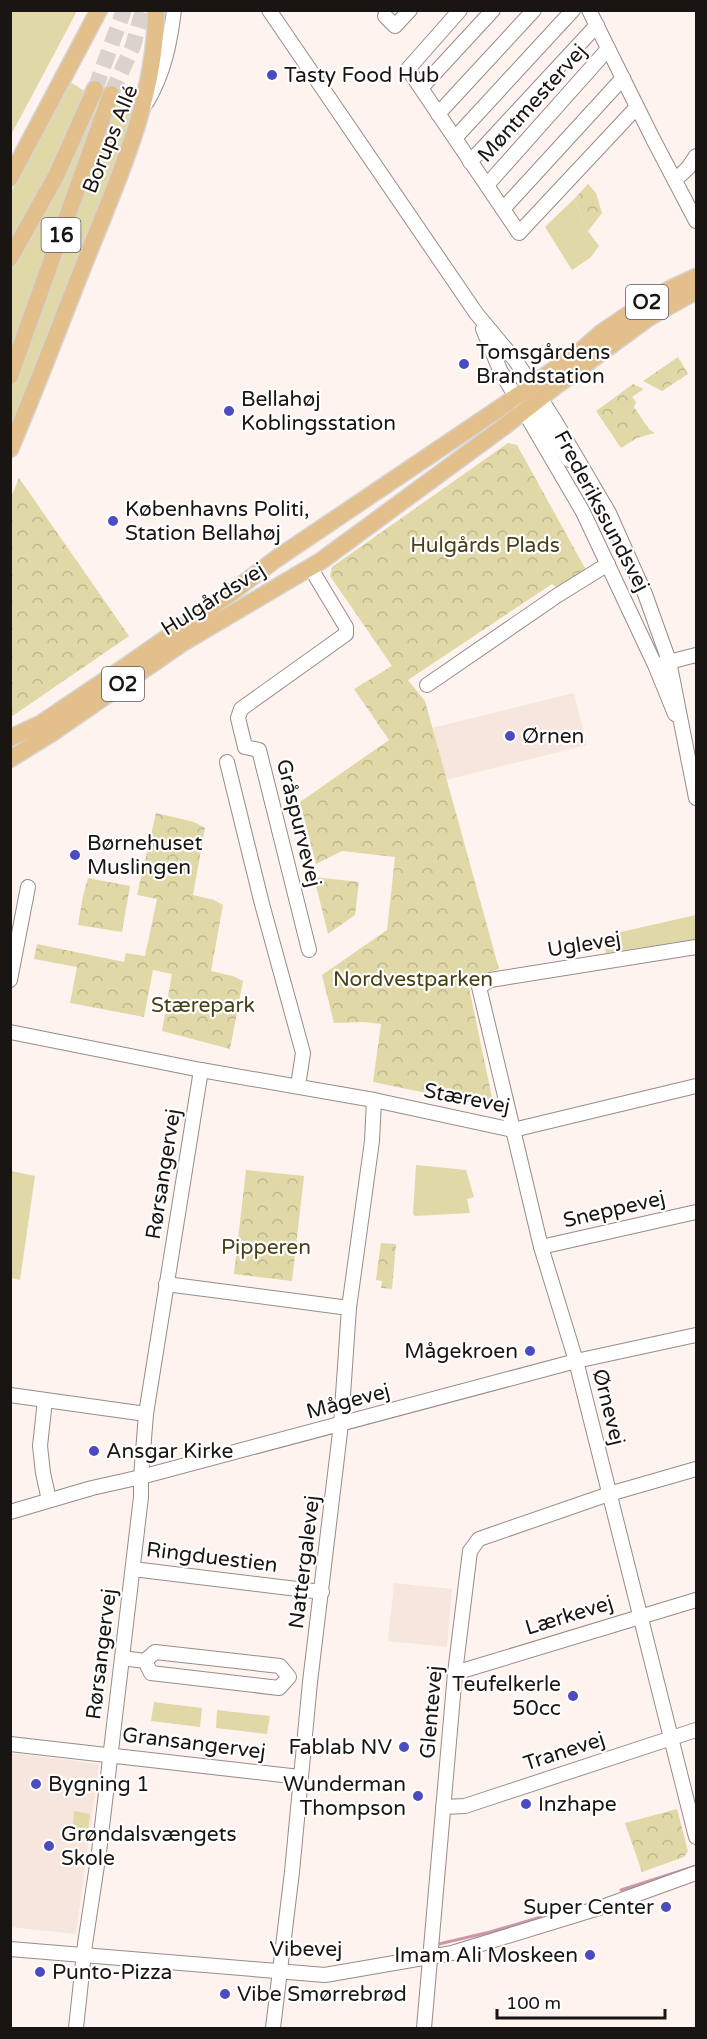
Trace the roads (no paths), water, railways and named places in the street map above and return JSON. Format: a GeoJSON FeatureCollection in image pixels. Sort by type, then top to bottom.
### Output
{"type":"FeatureCollection","features":[{"type":"Feature","properties":{"kind":"main road"},"geometry":{"type":"LineString","coordinates":[[10,178],[99,10]]}},
{"type":"Feature","properties":{"kind":"main road"},"geometry":{"type":"LineString","coordinates":[[143,109],[151,67],[156,10]]}},
{"type":"Feature","properties":{"kind":"main road","name":"16"},"geometry":{"type":"LineString","coordinates":[[10,258],[56,176],[95,89]]}},
{"type":"Feature","properties":{"kind":"main road","name":"16"},"geometry":{"type":"LineString","coordinates":[[10,376],[111,94]]}},
{"type":"Feature","properties":{"kind":"main road","name":"Borups Allé"},"geometry":{"type":"LineString","coordinates":[[10,449],[132,144],[143,109]]}},
{"type":"Feature","properties":{"kind":"main road","name":"O2"},"geometry":{"type":"LineString","coordinates":[[529,399],[601,333],[641,306],[696,277]]}},
{"type":"Feature","properties":{"kind":"main road","name":"O2"},"geometry":{"type":"LineString","coordinates":[[529,399],[648,318],[696,291]]}},
{"type":"Feature","properties":{"kind":"main road","name":"Hulgårdsvej"},"geometry":{"type":"LineString","coordinates":[[10,759],[58,729],[184,642],[310,567],[529,399]]}},
{"type":"Feature","properties":{"kind":"main road","name":"Hulgårdsvej"},"geometry":{"type":"LineString","coordinates":[[14,738],[42,723],[126,667],[276,559],[440,450],[529,399]]}},
{"type":"Feature","properties":{"kind":"street","name":"Borups Allé"},"geometry":{"type":"LineString","coordinates":[[143,109],[162,70],[171,35],[174,10]]}},
{"type":"Feature","properties":{"kind":"street","name":"Frederikssundsvej"},"geometry":{"type":"LineString","coordinates":[[261,10],[280,26],[477,313],[515,360],[529,399],[655,665],[682,732]]}},
{"type":"Feature","properties":{"kind":"street"},"geometry":{"type":"LineString","coordinates":[[271,10],[280,26]]}},
{"type":"Feature","properties":{"kind":"street"},"geometry":{"type":"LineString","coordinates":[[385,16],[395,26],[410,10]]}},
{"type":"Feature","properties":{"kind":"street","name":"Møntmestervej"},"geometry":{"type":"LineString","coordinates":[[460,10],[408,69],[519,233],[637,107]]}},
{"type":"Feature","properties":{"kind":"street"},"geometry":{"type":"LineString","coordinates":[[421,88],[493,10]]}},
{"type":"Feature","properties":{"kind":"street"},"geometry":{"type":"LineString","coordinates":[[438,114],[534,10]]}},
{"type":"Feature","properties":{"kind":"street","name":"Møntmestervej"},"geometry":{"type":"LineString","coordinates":[[454,138],[573,10]]}},
{"type":"Feature","properties":{"kind":"street","name":"Møntmestervej"},"geometry":{"type":"LineString","coordinates":[[589,10],[696,221]]}},
{"type":"Feature","properties":{"kind":"street","name":"Møntmestervej"},"geometry":{"type":"LineString","coordinates":[[470,162],[597,25]]}},
{"type":"Feature","properties":{"kind":"street","name":"Møntmestervej"},"geometry":{"type":"LineString","coordinates":[[487,185],[608,49]]}},
{"type":"Feature","properties":{"kind":"street"},"geometry":{"type":"LineString","coordinates":[[503,209],[623,78]]}},
{"type":"Feature","properties":{"kind":"street"},"geometry":{"type":"LineString","coordinates":[[676,179],[688,168],[696,156]]}},
{"type":"Feature","properties":{"kind":"street","name":"Frederikssundsvej"},"geometry":{"type":"LineString","coordinates":[[477,313],[501,370],[529,399],[598,493],[609,513],[645,594],[669,661],[696,798]]}},
{"type":"Feature","properties":{"kind":"street"},"geometry":{"type":"LineString","coordinates":[[428,685],[558,595],[608,564]]}},
{"type":"Feature","properties":{"kind":"street","name":"Gråspurvevej"},"geometry":{"type":"LineString","coordinates":[[309,950],[259,750],[245,747],[238,718],[241,709],[346,634],[346,627],[310,567]]}},
{"type":"Feature","properties":{"kind":"street"},"geometry":{"type":"LineString","coordinates":[[655,665],[696,655]]}},
{"type":"Feature","properties":{"kind":"street"},"geometry":{"type":"LineString","coordinates":[[227,762],[303,1053],[298,1086]]}},
{"type":"Feature","properties":{"kind":"street"},"geometry":{"type":"LineString","coordinates":[[10,980],[28,887]]}},
{"type":"Feature","properties":{"kind":"street","name":"Uglevej"},"geometry":{"type":"LineString","coordinates":[[479,987],[490,981],[696,947]]}},
{"type":"Feature","properties":{"kind":"street","name":"Ørnevej"},"geometry":{"type":"LineString","coordinates":[[479,987],[542,1247],[576,1361],[696,1837]]}},
{"type":"Feature","properties":{"kind":"street","name":"Stærevej"},"geometry":{"type":"LineString","coordinates":[[10,1032],[201,1070],[374,1100],[513,1130],[696,1086]]}},
{"type":"Feature","properties":{"kind":"street","name":"Rørsangervej"},"geometry":{"type":"LineString","coordinates":[[76,2028],[133,1569],[141,1497],[146,1414],[201,1070]]}},
{"type":"Feature","properties":{"kind":"street","name":"Nattergalevej"},"geometry":{"type":"LineString","coordinates":[[273,2028],[341,1424],[349,1308],[371,1149],[374,1100]]}},
{"type":"Feature","properties":{"kind":"street","name":"Sneppevej"},"geometry":{"type":"LineString","coordinates":[[542,1247],[696,1212]]}},
{"type":"Feature","properties":{"kind":"street"},"geometry":{"type":"LineString","coordinates":[[166,1284],[349,1308]]}},
{"type":"Feature","properties":{"kind":"street","name":"Mågevej"},"geometry":{"type":"LineString","coordinates":[[10,1512],[576,1361],[696,1335]]}},
{"type":"Feature","properties":{"kind":"street"},"geometry":{"type":"LineString","coordinates":[[10,1395],[146,1414]]}},
{"type":"Feature","properties":{"kind":"street"},"geometry":{"type":"LineString","coordinates":[[45,1400],[40,1446],[42,1473],[48,1500]]}},
{"type":"Feature","properties":{"kind":"street","name":"Glentevej"},"geometry":{"type":"LineString","coordinates":[[424,2028],[455,1673],[470,1551],[479,1539],[609,1494],[696,1468]]}},
{"type":"Feature","properties":{"kind":"street","name":"Ringduestien"},"geometry":{"type":"LineString","coordinates":[[133,1569],[322,1592]]}},
{"type":"Feature","properties":{"kind":"street","name":"Lærkevej"},"geometry":{"type":"LineString","coordinates":[[455,1673],[696,1600]]}},
{"type":"Feature","properties":{"kind":"street"},"geometry":{"type":"LineString","coordinates":[[155,1652],[258,1663],[280,1666],[289,1677],[279,1688],[152,1673],[146,1661],[155,1652]]}},
{"type":"Feature","properties":{"kind":"street"},"geometry":{"type":"LineString","coordinates":[[122,1658],[146,1661]]}},
{"type":"Feature","properties":{"kind":"street","name":"Tranevej"},"geometry":{"type":"LineString","coordinates":[[443,1807],[465,1806],[696,1730]]}},
{"type":"Feature","properties":{"kind":"street","name":"Gransangervej"},"geometry":{"type":"LineString","coordinates":[[10,1744],[300,1777]]}},
{"type":"Feature","properties":{"kind":"street","name":"Vibevej"},"geometry":{"type":"LineString","coordinates":[[10,1950],[326,1975],[452,1953],[555,1922],[696,1873]]}},
{"type":"Feature","properties":{"kind":"waterway"},"geometry":{"type":"LineString","coordinates":[[621,1890],[696,1866]]}},
{"type":"Feature","properties":{"kind":"waterway"},"geometry":{"type":"LineString","coordinates":[[439,1944],[541,1917]]}},
{"type":"Feature","properties":{"kind":"tunnel"},"geometry":{"type":"LineString","coordinates":[[95,89],[124,10]]}},
{"type":"Feature","properties":{"kind":"tunnel"},"geometry":{"type":"LineString","coordinates":[[111,94],[133,46],[143,10]]}},
{"type":"Feature","properties":{"kind":"place","name":"Tasty Food Hub"},"geometry":{"type":"Point","coordinates":[272,75]}},
{"type":"Feature","properties":{"kind":"place","name":"Tomsgårdens Brandstation"},"geometry":{"type":"Point","coordinates":[464,364]}},
{"type":"Feature","properties":{"kind":"place","name":"Bellahøj Koblingsstation"},"geometry":{"type":"Point","coordinates":[229,411]}},
{"type":"Feature","properties":{"kind":"place","name":"Københavns Politi, Station Bellahøj"},"geometry":{"type":"Point","coordinates":[113,521]}},
{"type":"Feature","properties":{"kind":"place","name":"Ørnen"},"geometry":{"type":"Point","coordinates":[510,736]}},
{"type":"Feature","properties":{"kind":"place","name":"Børnehuset Muslingen"},"geometry":{"type":"Point","coordinates":[75,855]}},
{"type":"Feature","properties":{"kind":"place","name":"Mågekroen"},"geometry":{"type":"Point","coordinates":[530,1351]}},
{"type":"Feature","properties":{"kind":"place","name":"Ansgar Kirke"},"geometry":{"type":"Point","coordinates":[94,1451]}},
{"type":"Feature","properties":{"kind":"place","name":"Teufelkerle 50cc"},"geometry":{"type":"Point","coordinates":[573,1696]}},
{"type":"Feature","properties":{"kind":"place","name":"Fablab NV"},"geometry":{"type":"Point","coordinates":[404,1747]}},
{"type":"Feature","properties":{"kind":"place","name":"Bygning 1"},"geometry":{"type":"Point","coordinates":[36,1784]}},
{"type":"Feature","properties":{"kind":"place","name":"Wunderman Thompson"},"geometry":{"type":"Point","coordinates":[418,1796]}},
{"type":"Feature","properties":{"kind":"place","name":"Inzhape"},"geometry":{"type":"Point","coordinates":[526,1804]}},
{"type":"Feature","properties":{"kind":"place","name":"Grøndalsvængets Skole"},"geometry":{"type":"Point","coordinates":[49,1846]}},
{"type":"Feature","properties":{"kind":"place","name":"Super Center"},"geometry":{"type":"Point","coordinates":[666,1907]}},
{"type":"Feature","properties":{"kind":"place","name":"Imam Ali Moskeen"},"geometry":{"type":"Point","coordinates":[590,1955]}},
{"type":"Feature","properties":{"kind":"place","name":"Punto-Pizza"},"geometry":{"type":"Point","coordinates":[40,1972]}},
{"type":"Feature","properties":{"kind":"place","name":"Vibe Smørrebrød"},"geometry":{"type":"Point","coordinates":[225,1994]}},
{"type":"Feature","properties":{"kind":"park label","name":"Hulgårds Plads"},"geometry":{"type":"Point","coordinates":[485,545]}},
{"type":"Feature","properties":{"kind":"park label","name":"Nordvestparken"},"geometry":{"type":"Point","coordinates":[413,979]}},
{"type":"Feature","properties":{"kind":"park label","name":"Stærepark"},"geometry":{"type":"Point","coordinates":[203,1005]}},
{"type":"Feature","properties":{"kind":"park label","name":"Pipperen"},"geometry":{"type":"Point","coordinates":[266,1247]}}]}
